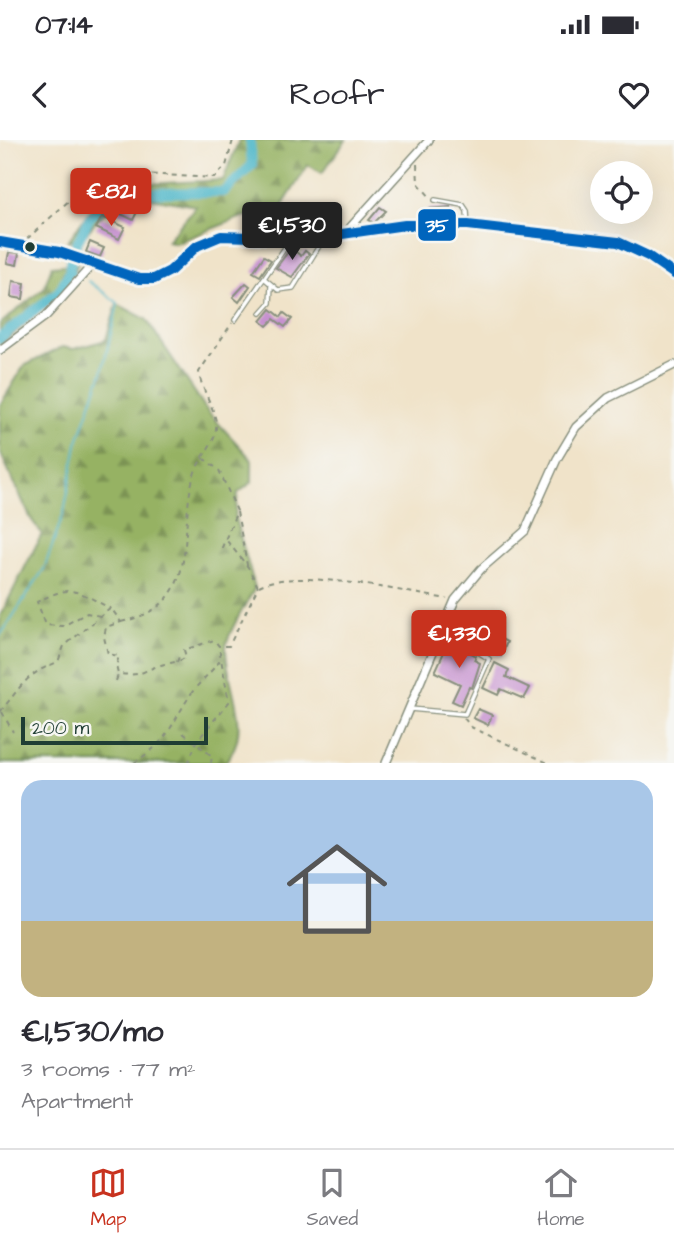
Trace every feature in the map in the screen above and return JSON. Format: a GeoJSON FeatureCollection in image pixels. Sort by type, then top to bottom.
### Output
{"type":"FeatureCollection","features":[{"type":"Feature","properties":{"kind":"street"},"geometry":{"type":"LineString","coordinates":[[345,233],[429,140]]}},
{"type":"Feature","properties":{"kind":"street"},"geometry":{"type":"LineString","coordinates":[[0,242],[59,252],[139,279],[154,279],[170,271],[197,246],[212,238],[242,235],[291,239],[324,238],[417,224],[468,225],[618,242],[635,248],[674,274]]}},
{"type":"Feature","properties":{"kind":"street"},"geometry":{"type":"LineString","coordinates":[[0,350],[46,316],[93,264]]}},
{"type":"Feature","properties":{"kind":"street"},"geometry":{"type":"LineString","coordinates":[[386,763],[455,600],[481,569],[524,531],[557,459],[584,417],[608,398],[674,365]]}},
{"type":"Feature","properties":{"kind":"lane"},"geometry":{"type":"LineString","coordinates":[[435,200],[463,205],[467,211],[468,225]]}},
{"type":"Feature","properties":{"kind":"lane"},"geometry":{"type":"LineString","coordinates":[[265,279],[271,286],[284,291],[293,288],[324,238]]}},
{"type":"Feature","properties":{"kind":"lane"},"geometry":{"type":"LineString","coordinates":[[235,320],[291,239]]}},
{"type":"Feature","properties":{"kind":"lane"},"geometry":{"type":"LineString","coordinates":[[261,313],[270,303],[271,286]]}},
{"type":"Feature","properties":{"kind":"lane"},"geometry":{"type":"LineString","coordinates":[[450,612],[475,626]]}},
{"type":"Feature","properties":{"kind":"lane"},"geometry":{"type":"LineString","coordinates":[[410,709],[463,714],[469,709],[489,659],[442,628]]}},
{"type":"Feature","properties":{"kind":"path"},"geometry":{"type":"LineString","coordinates":[[24,246],[34,230],[97,175],[110,172],[214,178],[226,166],[233,140]]}},
{"type":"Feature","properties":{"kind":"path"},"geometry":{"type":"LineString","coordinates":[[417,156],[418,183],[435,200]]}},
{"type":"Feature","properties":{"kind":"path"},"geometry":{"type":"LineString","coordinates":[[116,681],[119,656],[108,654],[104,636],[106,627],[145,615],[169,595],[181,572],[186,556],[195,473],[214,435],[216,424],[200,372],[235,320]]}},
{"type":"Feature","properties":{"kind":"path"},"geometry":{"type":"LineString","coordinates":[[202,458],[219,470],[237,511],[248,567]]}},
{"type":"Feature","properties":{"kind":"path"},"geometry":{"type":"LineString","coordinates":[[221,550],[227,541],[237,511]]}},
{"type":"Feature","properties":{"kind":"path"},"geometry":{"type":"LineString","coordinates":[[227,541],[248,567],[258,587]]}},
{"type":"Feature","properties":{"kind":"path"},"geometry":{"type":"LineString","coordinates":[[219,646],[229,646],[258,587],[273,580],[325,582],[455,600]]}},
{"type":"Feature","properties":{"kind":"path"},"geometry":{"type":"LineString","coordinates":[[101,617],[87,614],[63,626],[47,625],[37,602],[60,590],[78,589],[111,608],[121,622]]}},
{"type":"Feature","properties":{"kind":"path"},"geometry":{"type":"LineString","coordinates":[[13,732],[1,711],[14,690],[36,670],[60,663],[64,646],[111,608]]}},
{"type":"Feature","properties":{"kind":"path"},"geometry":{"type":"LineString","coordinates":[[118,674],[141,676],[160,665],[177,663],[186,657],[184,650],[196,644],[214,640],[219,646],[229,702],[197,741],[188,763]]}},
{"type":"Feature","properties":{"kind":"path"},"geometry":{"type":"LineString","coordinates":[[177,663],[180,654]]}},
{"type":"Feature","properties":{"kind":"path"},"geometry":{"type":"LineString","coordinates":[[134,763],[158,747],[173,729],[190,694],[208,679],[221,659]]}},
{"type":"Feature","properties":{"kind":"path"},"geometry":{"type":"LineString","coordinates":[[463,714],[471,727],[548,763]]}},
{"type":"Feature","properties":{"kind":"path"},"geometry":{"type":"LineString","coordinates":[[183,733],[197,741],[212,757],[211,763]]}},
{"type":"Feature","properties":{"kind":"green space"},"geometry":{"type":"Polygon","coordinates":[[[239,140],[346,140],[322,173],[308,165],[281,208],[242,217],[176,243],[167,241],[196,206],[158,199],[131,198],[109,209],[82,239],[68,241],[97,201],[123,185],[223,180],[239,140]]]}},
{"type":"Feature","properties":{"kind":"green space"},"geometry":{"type":"Polygon","coordinates":[[[78,264],[67,287],[0,346],[0,324],[44,288],[52,266],[78,264]]]}},
{"type":"Feature","properties":{"kind":"green space"},"geometry":{"type":"Polygon","coordinates":[[[117,304],[146,319],[208,412],[252,460],[252,482],[238,493],[235,518],[255,588],[226,647],[237,707],[238,736],[224,763],[0,763],[0,616],[42,534],[31,519],[0,452],[0,405],[24,366],[62,347],[74,349],[106,340],[117,304]]]}},
{"type":"Feature","properties":{"kind":"building"},"geometry":{"type":"Polygon","coordinates":[[[121,204],[137,212],[133,220],[117,212],[121,204]]]}},
{"type":"Feature","properties":{"kind":"building"},"geometry":{"type":"Polygon","coordinates":[[[380,207],[386,211],[374,223],[369,220],[380,207]]]}},
{"type":"Feature","properties":{"kind":"building"},"geometry":{"type":"Polygon","coordinates":[[[451,207],[452,216],[429,218],[428,209],[451,207]]]}},
{"type":"Feature","properties":{"kind":"building"},"geometry":{"type":"Polygon","coordinates":[[[102,217],[125,227],[119,239],[96,228],[102,217]]]}},
{"type":"Feature","properties":{"kind":"building"},"geometry":{"type":"Polygon","coordinates":[[[90,242],[104,248],[100,257],[86,252],[90,242]]]}},
{"type":"Feature","properties":{"kind":"building"},"geometry":{"type":"Polygon","coordinates":[[[291,248],[301,256],[305,251],[309,254],[292,277],[276,268],[291,248]]]}},
{"type":"Feature","properties":{"kind":"building"},"geometry":{"type":"Polygon","coordinates":[[[9,252],[19,253],[17,265],[7,263],[9,252]]]}},
{"type":"Feature","properties":{"kind":"building"},"geometry":{"type":"Polygon","coordinates":[[[264,256],[271,260],[260,276],[253,272],[264,256]]]}},
{"type":"Feature","properties":{"kind":"building"},"geometry":{"type":"Polygon","coordinates":[[[13,281],[25,283],[23,299],[11,297],[13,281]]]}},
{"type":"Feature","properties":{"kind":"building"},"geometry":{"type":"Polygon","coordinates":[[[246,283],[250,286],[239,302],[233,297],[246,283]]]}},
{"type":"Feature","properties":{"kind":"building"},"geometry":{"type":"Polygon","coordinates":[[[271,309],[281,317],[284,313],[292,319],[285,327],[274,319],[267,326],[261,321],[271,309]]]}},
{"type":"Feature","properties":{"kind":"building"},"geometry":{"type":"Polygon","coordinates":[[[487,632],[507,642],[501,656],[480,646],[487,632]]]}},
{"type":"Feature","properties":{"kind":"building"},"geometry":{"type":"Polygon","coordinates":[[[456,644],[476,656],[474,660],[480,663],[472,688],[469,687],[461,705],[452,701],[460,684],[435,672],[445,650],[452,653],[456,644]]]}},
{"type":"Feature","properties":{"kind":"building"},"geometry":{"type":"Polygon","coordinates":[[[495,663],[509,670],[506,677],[530,688],[524,699],[501,689],[498,695],[483,688],[495,663]]]}},
{"type":"Feature","properties":{"kind":"building"},"geometry":{"type":"Polygon","coordinates":[[[478,709],[492,715],[488,725],[473,718],[478,709]]]}},
{"type":"Feature","properties":{"kind":"waterway"},"geometry":{"type":"LineString","coordinates":[[0,338],[59,291],[69,272],[73,251],[90,217],[116,196],[126,193],[224,192],[252,165],[250,140]]}},
{"type":"Feature","properties":{"kind":"waterway"},"geometry":{"type":"LineString","coordinates":[[69,272],[77,275]]}},
{"type":"Feature","properties":{"kind":"waterway"},"geometry":{"type":"LineString","coordinates":[[0,636],[44,569],[64,512],[77,444],[102,372],[118,303],[88,281]]}},
{"type":"Feature","properties":{"kind":"transit line","name":"35"},"geometry":{"type":"LineString","coordinates":[[0,242],[59,252],[139,279],[154,279],[170,271],[197,246],[221,236],[307,239],[405,225],[468,225],[618,242],[648,256],[674,274]]}}]}
